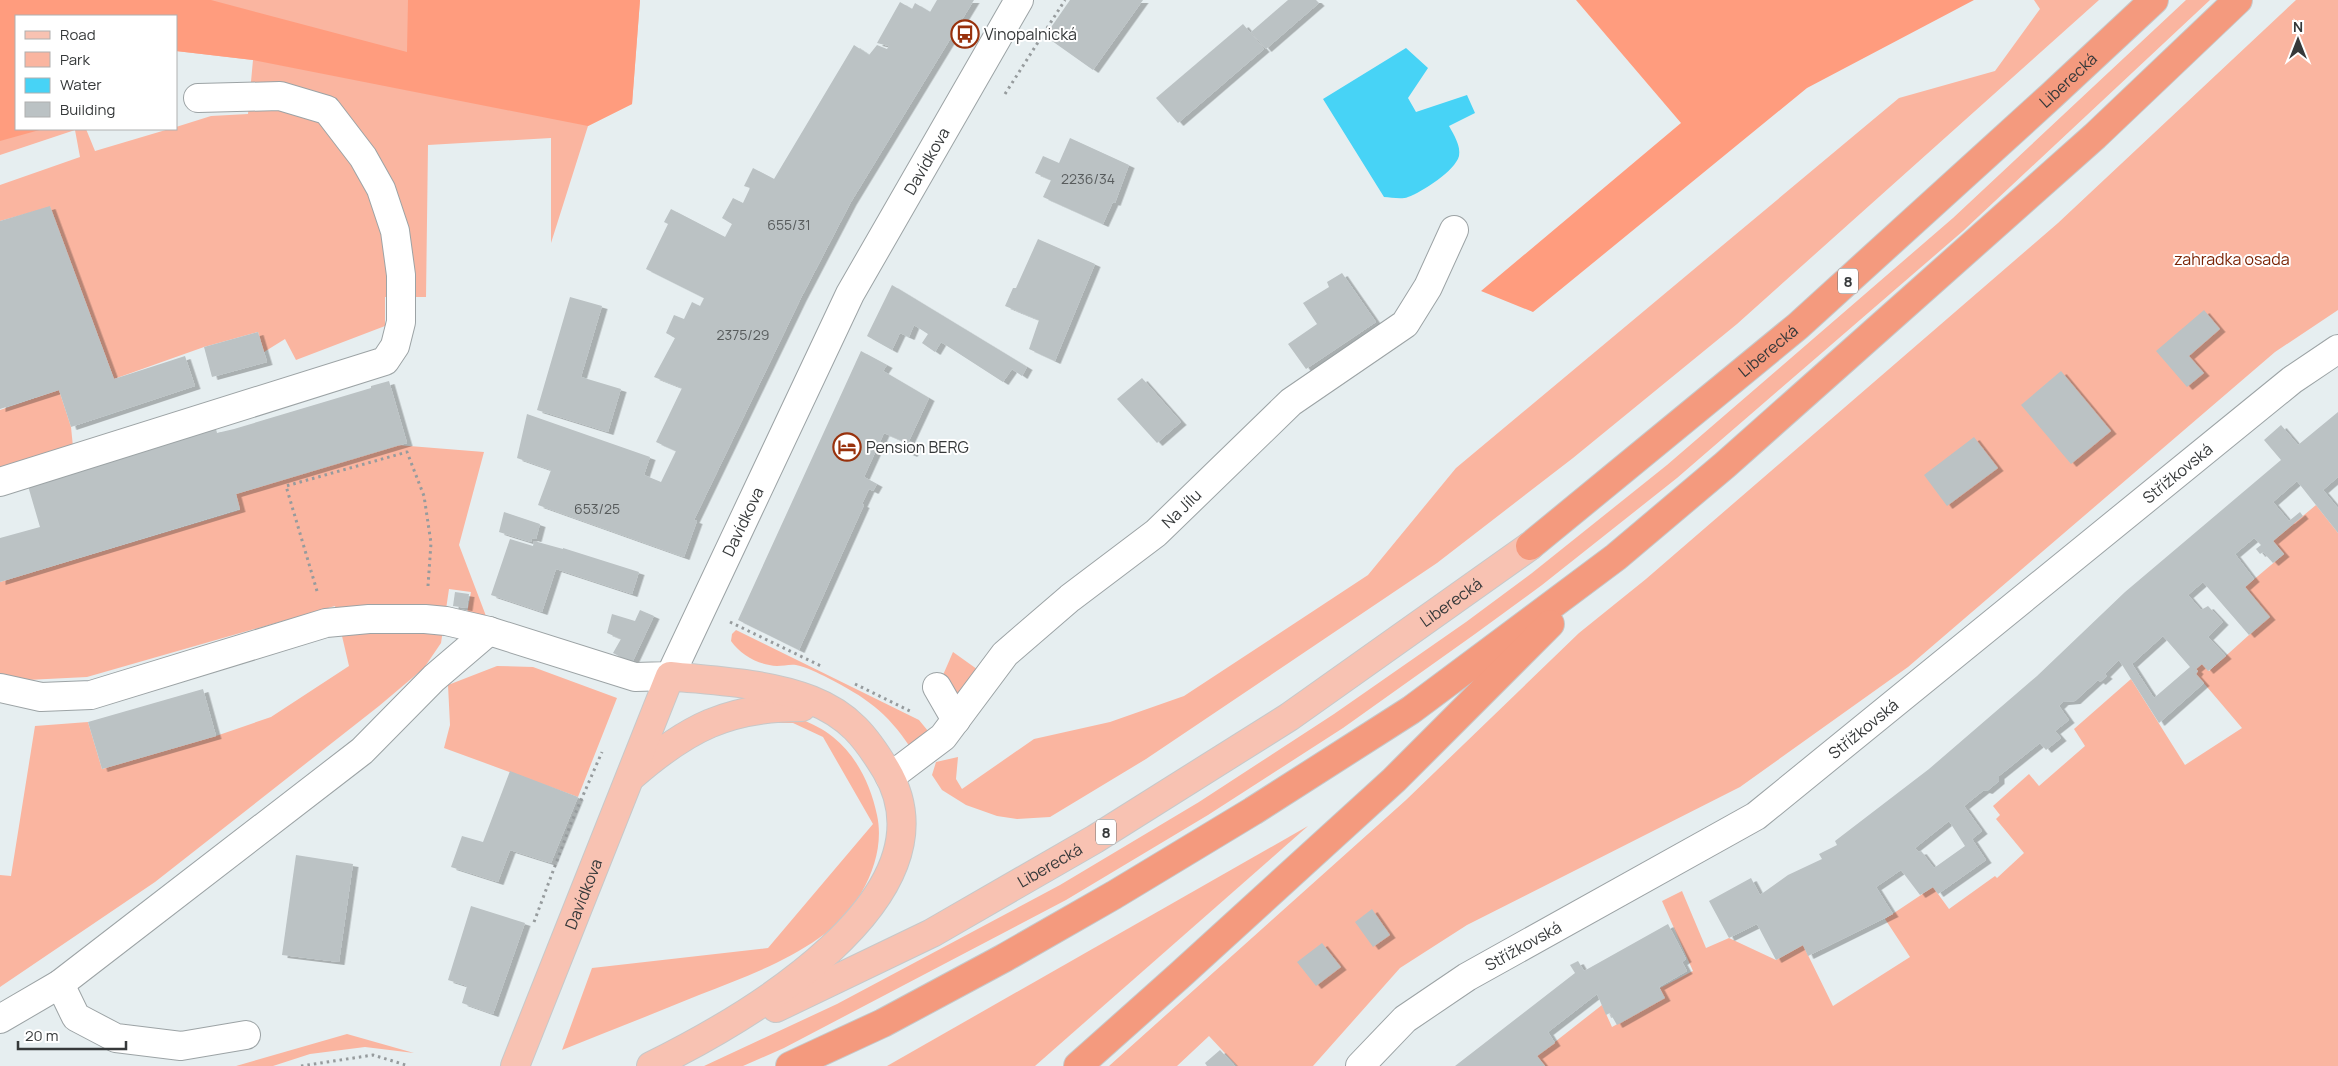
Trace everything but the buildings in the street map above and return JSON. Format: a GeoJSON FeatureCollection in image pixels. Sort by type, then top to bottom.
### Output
{"type":"FeatureCollection","features":[{"type":"Feature","properties":{"kind":"highway","name":"Liberecká"},"geometry":{"type":"LineString","coordinates":[[1530,546],[1798,326],[2154,0]]}},
{"type":"Feature","properties":{"kind":"highway"},"geometry":{"type":"LineString","coordinates":[[790,1066],[883,1023],[1004,958],[1114,895],[1253,811],[1411,710],[1616,557],[1799,401],[2050,176],[2238,0]]}},
{"type":"Feature","properties":{"kind":"highway"},"geometry":{"type":"LineString","coordinates":[[1078,1066],[1180,976],[1394,780],[1616,557]]}},
{"type":"Feature","properties":{"kind":"main road","name":"Liberecká"},"geometry":{"type":"LineString","coordinates":[[651,1066],[932,932],[1094,839],[1289,717],[1530,546]]}},
{"type":"Feature","properties":{"kind":"main road"},"geometry":{"type":"LineString","coordinates":[[651,1066],[697,1043],[748,1012],[797,977],[862,918],[879,895],[898,847],[900,812],[890,777],[875,751],[856,726],[834,711],[811,700],[783,692],[670,676]]}},
{"type":"Feature","properties":{"kind":"main road","name":"Davídkova"},"geometry":{"type":"LineString","coordinates":[[515,1066],[670,676]]}},
{"type":"Feature","properties":{"kind":"main road"},"geometry":{"type":"LineString","coordinates":[[630,778],[680,737],[708,723],[739,713],[770,707],[802,707],[834,711]]}},
{"type":"Feature","properties":{"kind":"street","name":"Davídkova"},"geometry":{"type":"LineString","coordinates":[[670,676],[850,294],[1019,0]]}},
{"type":"Feature","properties":{"kind":"street"},"geometry":{"type":"LineString","coordinates":[[0,482],[385,361],[395,346],[401,322],[401,274],[395,231],[381,189],[363,157],[327,110],[280,96],[198,98]]}},
{"type":"Feature","properties":{"kind":"street","name":"Na Jílu"},"geometry":{"type":"LineString","coordinates":[[890,777],[949,728],[1005,654],[1070,598],[1156,533],[1291,402],[1405,324],[1428,287],[1454,230]]}},
{"type":"Feature","properties":{"kind":"street","name":"Střížkovská"},"geometry":{"type":"LineString","coordinates":[[1360,1066],[1405,1019],[1467,977],[1756,816],[2292,380],[2338,349]]}},
{"type":"Feature","properties":{"kind":"street"},"geometry":{"type":"LineString","coordinates":[[0,688],[41,697],[91,695],[326,623],[369,619],[425,619],[489,631],[635,677],[670,676]]}},
{"type":"Feature","properties":{"kind":"street"},"geometry":{"type":"LineString","coordinates":[[0,1019],[60,984],[362,752],[434,678],[489,631]]}},
{"type":"Feature","properties":{"kind":"street"},"geometry":{"type":"LineString","coordinates":[[937,687],[949,728]]}},
{"type":"Feature","properties":{"kind":"street"},"geometry":{"type":"LineString","coordinates":[[60,984],[76,1017],[116,1038],[181,1046],[246,1035]]}},
{"type":"Feature","properties":{"kind":"path"},"geometry":{"type":"LineString","coordinates":[[1002,99],[1065,0]]}},
{"type":"Feature","properties":{"kind":"path"},"geometry":{"type":"LineString","coordinates":[[326,623],[286,486],[407,452],[424,496],[431,543],[425,619]]}},
{"type":"Feature","properties":{"kind":"path"},"geometry":{"type":"LineString","coordinates":[[733,614],[730,622],[822,667]]}},
{"type":"Feature","properties":{"kind":"path"},"geometry":{"type":"LineString","coordinates":[[847,680],[932,722],[949,728]]}},
{"type":"Feature","properties":{"kind":"path"},"geometry":{"type":"LineString","coordinates":[[301,1066],[373,1055],[409,1066]]}},
{"type":"Feature","properties":{"kind":"green space"},"geometry":{"type":"Polygon","coordinates":[[[0,0],[640,0],[632,104],[588,126],[551,243],[551,138],[428,145],[426,297],[385,297],[385,326],[296,360],[285,339],[264,352],[258,332],[204,347],[114,379],[50,207],[0,221],[0,185],[80,157],[75,130],[0,155],[0,0]]]}},
{"type":"Feature","properties":{"kind":"green space"},"geometry":{"type":"Polygon","coordinates":[[[2034,0],[2099,0],[1737,324],[1573,458],[1437,563],[1146,759],[1050,817],[1017,819],[997,816],[966,805],[942,790],[932,775],[936,762],[958,757],[956,779],[962,789],[1034,739],[1110,722],[1184,696],[1368,575],[1456,468],[1899,98],[1995,71],[2040,9],[2034,0]]]}},
{"type":"Feature","properties":{"kind":"green space"},"geometry":{"type":"Polygon","coordinates":[[[2186,0],[2210,0],[1963,231],[1677,478],[1542,585],[1475,634],[1343,728],[1208,815],[1066,900],[784,1048],[743,1066],[704,1066],[837,1004],[1060,885],[1199,802],[1334,714],[1466,622],[1532,573],[1667,465],[1953,218],[2186,0]]]}},
{"type":"Feature","properties":{"kind":"green space","name":"zahradka osada"},"geometry":{"type":"Polygon","coordinates":[[[2296,0],[2338,0],[2338,310],[2275,352],[1908,667],[1740,787],[1467,925],[1400,968],[1313,1066],[1237,1066],[1209,1036],[1177,1066],[1109,1066],[1406,800],[1579,633],[1646,579],[2058,223],[2296,0]]]}},
{"type":"Feature","properties":{"kind":"green space"},"geometry":{"type":"Polygon","coordinates":[[[59,390],[71,427],[73,447],[0,470],[0,410],[59,390]]]}},
{"type":"Feature","properties":{"kind":"green space"},"geometry":{"type":"Polygon","coordinates":[[[397,445],[484,452],[459,545],[486,616],[467,613],[471,592],[449,589],[441,643],[424,668],[379,706],[155,882],[0,987],[0,875],[11,876],[35,726],[88,722],[102,769],[216,736],[271,717],[349,666],[335,606],[87,677],[27,680],[0,674],[0,582],[240,510],[236,494],[397,445]]]}},
{"type":"Feature","properties":{"kind":"green space"},"geometry":{"type":"Polygon","coordinates":[[[2316,505],[2338,533],[2338,1066],[1545,1066],[1537,1056],[1602,1005],[1612,1027],[1664,998],[1660,988],[1693,971],[1662,901],[1682,891],[1706,948],[1729,938],[1776,960],[1803,945],[1833,1006],[1910,957],[1885,919],[1933,887],[1949,909],[1995,876],[1997,878],[2024,853],[1996,819],[2000,815],[1993,806],[2029,774],[2039,786],[2085,746],[2074,729],[2131,679],[2185,765],[2242,728],[2196,674],[2198,671],[2196,669],[2202,664],[2209,671],[2269,617],[2245,587],[2284,554],[2273,541],[2316,505]]]}},
{"type":"Feature","properties":{"kind":"green space"},"geometry":{"type":"Polygon","coordinates":[[[736,630],[919,720],[928,731],[910,747],[893,724],[874,706],[841,685],[804,667],[763,664],[745,655],[731,641],[732,634],[736,630]]]}},
{"type":"Feature","properties":{"kind":"green space"},"geometry":{"type":"Polygon","coordinates":[[[953,652],[981,672],[960,703],[940,682],[953,652]]]}},
{"type":"Feature","properties":{"kind":"green space"},"geometry":{"type":"Polygon","coordinates":[[[497,666],[533,667],[617,698],[578,797],[444,748],[450,725],[448,685],[497,666]]]}},
{"type":"Feature","properties":{"kind":"green space"},"geometry":{"type":"Polygon","coordinates":[[[800,718],[822,729],[842,745],[856,762],[871,793],[877,815],[879,832],[878,850],[866,884],[857,900],[846,915],[833,927],[790,956],[745,977],[562,1050],[592,968],[768,948],[873,824],[823,737],[793,723],[767,723],[800,718]]]}},
{"type":"Feature","properties":{"kind":"green space"},"geometry":{"type":"Polygon","coordinates":[[[1308,826],[1035,1066],[887,1066],[1308,826]]]}},
{"type":"Feature","properties":{"kind":"green space"},"geometry":{"type":"Polygon","coordinates":[[[347,1034],[414,1053],[365,1047],[310,1054],[273,1066],[236,1066],[347,1034]]]}},
{"type":"Feature","properties":{"kind":"shaded area"},"geometry":{"type":"Polygon","coordinates":[[[0,0],[211,0],[407,52],[408,0],[640,0],[632,104],[588,126],[253,60],[178,51],[178,15],[15,15],[15,130],[39,130],[0,141],[0,0]]]}},
{"type":"Feature","properties":{"kind":"shaded area"},"geometry":{"type":"Polygon","coordinates":[[[1576,0],[1974,0],[1807,88],[1533,312],[1481,291],[1681,123],[1576,0]]]}},
{"type":"Feature","properties":{"kind":"water"},"geometry":{"type":"Polygon","coordinates":[[[1406,48],[1428,68],[1408,98],[1416,112],[1467,95],[1475,113],[1449,126],[1457,141],[1459,156],[1445,174],[1421,191],[1408,197],[1384,197],[1323,99],[1406,48]]]}},
{"type":"Feature","properties":{"kind":"place","name":"Vinopalnická"},"geometry":{"type":"Point","coordinates":[965,34]}},
{"type":"Feature","properties":{"kind":"place","name":"Pension BERG"},"geometry":{"type":"Point","coordinates":[847,447]}}]}
